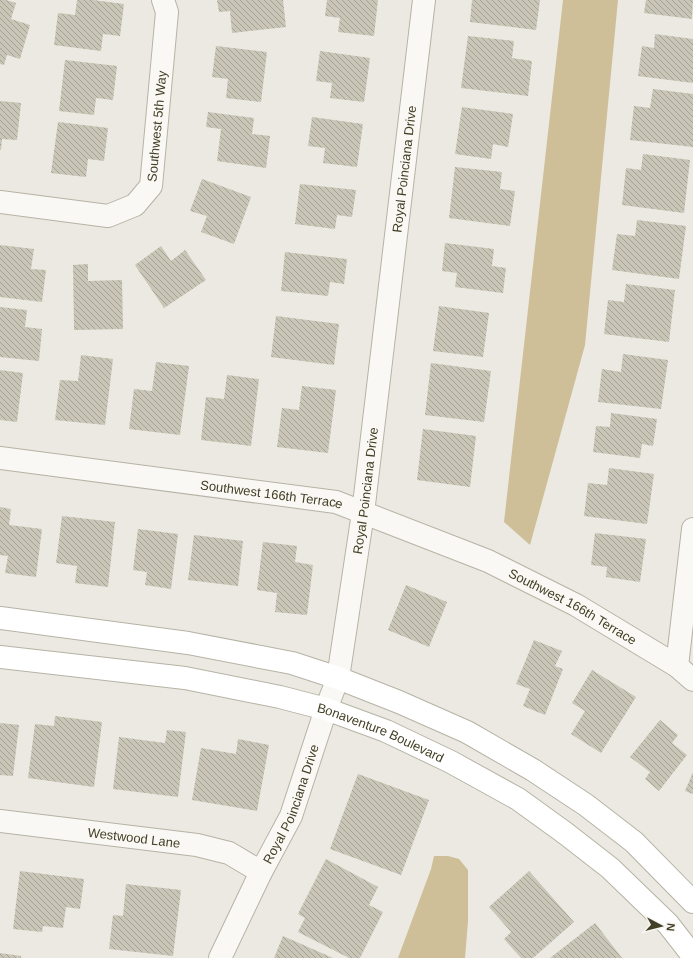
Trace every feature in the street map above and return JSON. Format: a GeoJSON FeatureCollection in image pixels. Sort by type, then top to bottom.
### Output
{"type":"FeatureCollection","features":[{"type":"Feature","properties":{"kind":"main road"},"geometry":{"type":"LineString","coordinates":[[0,618],[188,642],[292,663],[338,678],[399,702],[467,732],[533,770],[586,805],[634,842],[693,902]]}},
{"type":"Feature","properties":{"kind":"main road","name":"Bonaventure Boulevard"},"geometry":{"type":"LineString","coordinates":[[0,657],[185,678],[280,696],[326,709],[386,731],[451,762],[518,799],[565,833],[610,868],[668,924],[693,956]]}},
{"type":"Feature","properties":{"kind":"street","name":"Southwest 5th Way"},"geometry":{"type":"LineString","coordinates":[[0,202],[108,216],[135,205],[151,186],[167,12],[163,0]]}},
{"type":"Feature","properties":{"kind":"street","name":"Royal Poinciana Drive"},"geometry":{"type":"LineString","coordinates":[[220,958],[291,816],[326,709],[338,678],[363,513],[424,0]]}},
{"type":"Feature","properties":{"kind":"street","name":"Southwest 166th Terrace"},"geometry":{"type":"LineString","coordinates":[[0,458],[336,502],[488,561],[576,605],[676,666],[693,680]]}},
{"type":"Feature","properties":{"kind":"street"},"geometry":{"type":"LineString","coordinates":[[676,666],[693,529]]}},
{"type":"Feature","properties":{"kind":"street","name":"Westwood Lane"},"geometry":{"type":"LineString","coordinates":[[0,821],[197,845],[229,854],[262,872]]}},
{"type":"Feature","properties":{"kind":"shaded area"},"geometry":{"type":"Polygon","coordinates":[[[563,0],[618,0],[585,345],[530,545],[504,522],[563,0]]]}},
{"type":"Feature","properties":{"kind":"shaded area"},"geometry":{"type":"Polygon","coordinates":[[[434,856],[448,856],[459,859],[468,870],[468,921],[465,958],[398,958],[431,869],[434,856]]]}},
{"type":"Feature","properties":{"kind":"building"},"geometry":{"type":"Polygon","coordinates":[[[0,0],[16,3],[11,19],[30,25],[20,59],[7,55],[4,65],[0,64],[0,0]]]}},
{"type":"Feature","properties":{"kind":"building"},"geometry":{"type":"Polygon","coordinates":[[[77,0],[93,0],[124,4],[120,36],[103,34],[101,51],[54,45],[58,13],[75,15],[77,0]]]}},
{"type":"Feature","properties":{"kind":"building"},"geometry":{"type":"Polygon","coordinates":[[[217,0],[283,0],[286,27],[232,33],[230,11],[219,12],[217,0]]]}},
{"type":"Feature","properties":{"kind":"building"},"geometry":{"type":"Polygon","coordinates":[[[327,0],[378,0],[374,36],[338,32],[340,18],[325,16],[327,0]]]}},
{"type":"Feature","properties":{"kind":"building"},"geometry":{"type":"Polygon","coordinates":[[[472,0],[540,0],[536,30],[470,22],[472,0]]]}},
{"type":"Feature","properties":{"kind":"building"},"geometry":{"type":"Polygon","coordinates":[[[646,0],[693,0],[692,19],[644,13],[646,0]]]}},
{"type":"Feature","properties":{"kind":"building"},"geometry":{"type":"Polygon","coordinates":[[[655,34],[693,39],[693,83],[638,76],[642,46],[654,48],[655,34]]]}},
{"type":"Feature","properties":{"kind":"building"},"geometry":{"type":"Polygon","coordinates":[[[468,36],[514,41],[512,58],[532,61],[528,96],[461,88],[468,36]]]}},
{"type":"Feature","properties":{"kind":"building"},"geometry":{"type":"Polygon","coordinates":[[[216,46],[267,52],[261,102],[226,98],[228,79],[212,77],[216,46]]]}},
{"type":"Feature","properties":{"kind":"building"},"geometry":{"type":"Polygon","coordinates":[[[320,51],[370,58],[364,102],[330,98],[332,83],[316,81],[320,51]]]}},
{"type":"Feature","properties":{"kind":"building"},"geometry":{"type":"Polygon","coordinates":[[[65,60],[117,66],[113,100],[96,98],[94,115],[59,111],[65,60]]]}},
{"type":"Feature","properties":{"kind":"building"},"geometry":{"type":"Polygon","coordinates":[[[653,89],[693,94],[693,147],[630,140],[634,106],[650,108],[653,89]]]}},
{"type":"Feature","properties":{"kind":"building"},"geometry":{"type":"Polygon","coordinates":[[[0,101],[21,103],[17,140],[2,139],[1,150],[0,150],[0,101]]]}},
{"type":"Feature","properties":{"kind":"building"},"geometry":{"type":"Polygon","coordinates":[[[462,107],[513,114],[508,147],[493,144],[491,159],[455,154],[462,107]]]}},
{"type":"Feature","properties":{"kind":"building"},"geometry":{"type":"Polygon","coordinates":[[[208,112],[254,118],[252,134],[270,136],[266,168],[217,161],[221,129],[206,127],[208,112]]]}},
{"type":"Feature","properties":{"kind":"building"},"geometry":{"type":"Polygon","coordinates":[[[312,117],[363,124],[357,167],[323,163],[325,148],[308,146],[312,117]]]}},
{"type":"Feature","properties":{"kind":"building"},"geometry":{"type":"Polygon","coordinates":[[[58,122],[108,128],[104,161],[88,159],[86,177],[51,173],[58,122]]]}},
{"type":"Feature","properties":{"kind":"building"},"geometry":{"type":"Polygon","coordinates":[[[643,154],[690,160],[684,213],[622,205],[626,168],[641,170],[643,154]]]}},
{"type":"Feature","properties":{"kind":"building"},"geometry":{"type":"Polygon","coordinates":[[[455,167],[502,172],[500,189],[515,191],[510,226],[449,218],[455,167]]]}},
{"type":"Feature","properties":{"kind":"building"},"geometry":{"type":"Polygon","coordinates":[[[202,179],[251,197],[234,244],[201,232],[207,216],[190,211],[202,179]]]}},
{"type":"Feature","properties":{"kind":"building"},"geometry":{"type":"Polygon","coordinates":[[[300,184],[356,190],[352,217],[337,215],[335,229],[295,224],[300,184]]]}},
{"type":"Feature","properties":{"kind":"building"},"geometry":{"type":"Polygon","coordinates":[[[637,220],[686,226],[679,279],[612,270],[617,234],[635,236],[637,220]]]}},
{"type":"Feature","properties":{"kind":"building"},"geometry":{"type":"Polygon","coordinates":[[[445,243],[494,249],[492,266],[506,268],[503,293],[455,287],[457,273],[442,271],[445,243]]]}},
{"type":"Feature","properties":{"kind":"building"},"geometry":{"type":"Polygon","coordinates":[[[0,245],[34,249],[31,269],[46,270],[42,302],[0,297],[0,245]]]}},
{"type":"Feature","properties":{"kind":"building"},"geometry":{"type":"Polygon","coordinates":[[[161,246],[171,261],[185,250],[206,280],[164,308],[135,265],[161,246]]]}},
{"type":"Feature","properties":{"kind":"building"},"geometry":{"type":"Polygon","coordinates":[[[285,252],[347,259],[344,284],[330,282],[328,296],[281,291],[285,252]]]}},
{"type":"Feature","properties":{"kind":"building"},"geometry":{"type":"Polygon","coordinates":[[[88,264],[88,281],[122,280],[123,329],[74,330],[73,265],[88,264]]]}},
{"type":"Feature","properties":{"kind":"building"},"geometry":{"type":"Polygon","coordinates":[[[626,284],[675,290],[669,342],[604,334],[608,300],[624,302],[626,284]]]}},
{"type":"Feature","properties":{"kind":"building"},"geometry":{"type":"Polygon","coordinates":[[[439,306],[489,313],[483,357],[433,351],[439,306]]]}},
{"type":"Feature","properties":{"kind":"building"},"geometry":{"type":"Polygon","coordinates":[[[0,307],[27,310],[25,327],[42,329],[39,361],[0,357],[0,307]]]}},
{"type":"Feature","properties":{"kind":"building"},"geometry":{"type":"Polygon","coordinates":[[[276,316],[339,324],[334,365],[271,357],[276,316]]]}},
{"type":"Feature","properties":{"kind":"building"},"geometry":{"type":"Polygon","coordinates":[[[623,354],[668,360],[661,409],[598,402],[602,369],[621,372],[623,354]]]}},
{"type":"Feature","properties":{"kind":"building"},"geometry":{"type":"Polygon","coordinates":[[[81,355],[113,359],[105,425],[55,420],[60,380],[78,381],[81,355]]]}},
{"type":"Feature","properties":{"kind":"building"},"geometry":{"type":"Polygon","coordinates":[[[156,362],[189,366],[180,435],[129,429],[134,389],[152,391],[156,362]]]}},
{"type":"Feature","properties":{"kind":"building"},"geometry":{"type":"Polygon","coordinates":[[[431,363],[491,371],[484,422],[425,415],[431,363]]]}},
{"type":"Feature","properties":{"kind":"building"},"geometry":{"type":"Polygon","coordinates":[[[0,370],[23,373],[17,422],[0,420],[0,370]]]}},
{"type":"Feature","properties":{"kind":"building"},"geometry":{"type":"Polygon","coordinates":[[[227,375],[259,379],[251,446],[201,440],[206,397],[224,399],[227,375]]]}},
{"type":"Feature","properties":{"kind":"building"},"geometry":{"type":"Polygon","coordinates":[[[302,386],[336,390],[328,453],[277,447],[282,408],[299,410],[302,386]]]}},
{"type":"Feature","properties":{"kind":"building"},"geometry":{"type":"Polygon","coordinates":[[[611,413],[657,419],[653,446],[642,444],[640,458],[593,452],[596,426],[610,427],[611,413]]]}},
{"type":"Feature","properties":{"kind":"building"},"geometry":{"type":"Polygon","coordinates":[[[423,429],[476,436],[470,487],[417,480],[423,429]]]}},
{"type":"Feature","properties":{"kind":"building"},"geometry":{"type":"Polygon","coordinates":[[[609,468],[654,474],[647,524],[584,516],[588,483],[607,485],[609,468]]]}},
{"type":"Feature","properties":{"kind":"building"},"geometry":{"type":"Polygon","coordinates":[[[0,507],[11,509],[9,525],[42,529],[36,577],[5,573],[8,556],[0,555],[0,507]]]}},
{"type":"Feature","properties":{"kind":"building"},"geometry":{"type":"Polygon","coordinates":[[[62,516],[115,522],[108,587],[75,583],[77,566],[56,563],[62,516]]]}},
{"type":"Feature","properties":{"kind":"building"},"geometry":{"type":"Polygon","coordinates":[[[138,529],[178,534],[171,589],[145,585],[147,572],[133,570],[138,529]]]}},
{"type":"Feature","properties":{"kind":"building"},"geometry":{"type":"Polygon","coordinates":[[[595,533],[646,539],[640,582],[606,577],[607,567],[591,565],[595,533]]]}},
{"type":"Feature","properties":{"kind":"building"},"geometry":{"type":"Polygon","coordinates":[[[194,535],[243,541],[238,586],[188,580],[194,535]]]}},
{"type":"Feature","properties":{"kind":"building"},"geometry":{"type":"Polygon","coordinates":[[[263,542],[297,546],[295,562],[313,565],[307,615],[275,612],[277,593],[257,590],[263,542]]]}},
{"type":"Feature","properties":{"kind":"building"},"geometry":{"type":"Polygon","coordinates":[[[406,585],[447,602],[429,647],[388,630],[406,585]]]}},
{"type":"Feature","properties":{"kind":"building"},"geometry":{"type":"Polygon","coordinates":[[[534,640],[562,651],[555,666],[563,669],[545,715],[523,706],[530,689],[516,684],[534,640]]]}},
{"type":"Feature","properties":{"kind":"building"},"geometry":{"type":"Polygon","coordinates":[[[592,670],[636,697],[601,753],[571,734],[585,711],[572,703],[592,670]]]}},
{"type":"Feature","properties":{"kind":"building"},"geometry":{"type":"Polygon","coordinates":[[[55,716],[102,722],[94,787],[28,778],[35,724],[54,726],[55,716]]]}},
{"type":"Feature","properties":{"kind":"building"},"geometry":{"type":"Polygon","coordinates":[[[660,720],[678,735],[672,743],[687,755],[659,791],[645,779],[650,772],[630,757],[660,720]]]}},
{"type":"Feature","properties":{"kind":"building"},"geometry":{"type":"Polygon","coordinates":[[[0,723],[19,725],[13,776],[0,775],[0,723]]]}},
{"type":"Feature","properties":{"kind":"building"},"geometry":{"type":"Polygon","coordinates":[[[167,730],[186,732],[178,797],[113,789],[119,737],[165,743],[167,730]]]}},
{"type":"Feature","properties":{"kind":"building"},"geometry":{"type":"Polygon","coordinates":[[[238,739],[269,745],[257,811],[192,800],[201,748],[236,754],[238,739]]]}},
{"type":"Feature","properties":{"kind":"building"},"geometry":{"type":"Polygon","coordinates":[[[693,772],[693,794],[685,791],[693,772]]]}},
{"type":"Feature","properties":{"kind":"building"},"geometry":{"type":"Polygon","coordinates":[[[358,774],[429,800],[401,875],[330,849],[358,774]]]}},
{"type":"Feature","properties":{"kind":"building"},"geometry":{"type":"Polygon","coordinates":[[[326,859],[378,887],[369,905],[383,912],[360,958],[349,958],[298,932],[305,918],[298,914],[326,859]]]}},
{"type":"Feature","properties":{"kind":"building"},"geometry":{"type":"Polygon","coordinates":[[[20,871],[84,879],[80,909],[66,907],[63,928],[43,926],[42,932],[13,929],[20,871]]]}},
{"type":"Feature","properties":{"kind":"building"},"geometry":{"type":"Polygon","coordinates":[[[529,871],[574,922],[533,958],[521,958],[504,939],[511,932],[489,907],[529,871]]]}},
{"type":"Feature","properties":{"kind":"building"},"geometry":{"type":"Polygon","coordinates":[[[126,884],[181,890],[173,956],[109,949],[113,915],[123,916],[126,884]]]}},
{"type":"Feature","properties":{"kind":"building"},"geometry":{"type":"Polygon","coordinates":[[[595,923],[622,958],[550,958],[595,923]]]}},
{"type":"Feature","properties":{"kind":"building"},"geometry":{"type":"Polygon","coordinates":[[[283,936],[333,958],[274,958],[283,936]]]}},
{"type":"Feature","properties":{"kind":"building"},"geometry":{"type":"Polygon","coordinates":[[[0,953],[21,956],[21,958],[0,958],[0,953]]]}}]}
